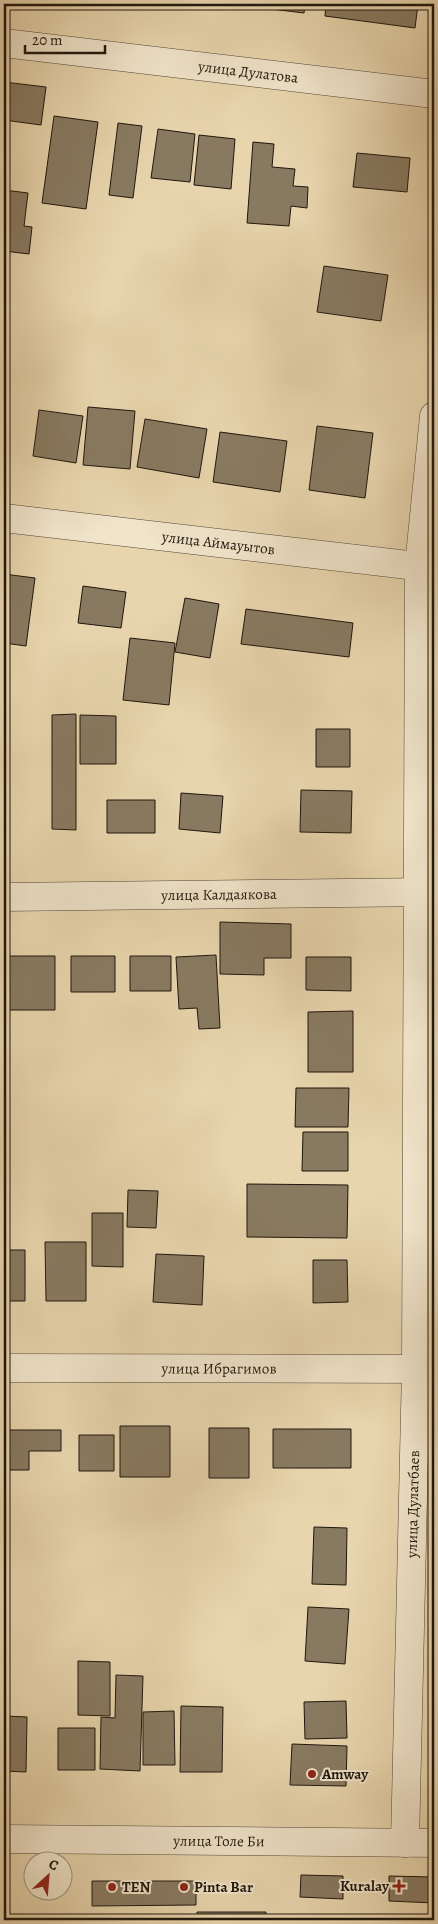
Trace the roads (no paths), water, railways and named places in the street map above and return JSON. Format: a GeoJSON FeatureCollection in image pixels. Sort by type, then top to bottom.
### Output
{"type":"FeatureCollection","features":[{"type":"Feature","properties":{"kind":"street","name":"улица Дулатова"},"geometry":{"type":"LineString","coordinates":[[4,43],[434,94]]}},
{"type":"Feature","properties":{"kind":"street","name":"улица Дулатбаев"},"geometry":{"type":"LineString","coordinates":[[406,1843],[425,1369],[427,567],[434,416]]}},
{"type":"Feature","properties":{"kind":"street","name":"улица Аймауытов"},"geometry":{"type":"LineString","coordinates":[[4,518],[427,567]]}},
{"type":"Feature","properties":{"kind":"street","name":"улица Калдаякова"},"geometry":{"type":"LineString","coordinates":[[4,897],[426,892]]}},
{"type":"Feature","properties":{"kind":"street","name":"улица Ибрагимов"},"geometry":{"type":"LineString","coordinates":[[4,1368],[425,1369]]}},
{"type":"Feature","properties":{"kind":"street","name":"улица Толе Би"},"geometry":{"type":"LineString","coordinates":[[4,1839],[434,1843]]}},
{"type":"Feature","properties":{"kind":"place","name":"Amway"},"geometry":{"type":"Point","coordinates":[312,1774]}},
{"type":"Feature","properties":{"kind":"place","name":"Kuralay"},"geometry":{"type":"Point","coordinates":[399,1886]}},
{"type":"Feature","properties":{"kind":"place","name":"TEN"},"geometry":{"type":"Point","coordinates":[112,1887]}},
{"type":"Feature","properties":{"kind":"place","name":"Pinta Bar"},"geometry":{"type":"Point","coordinates":[184,1887]}}]}
